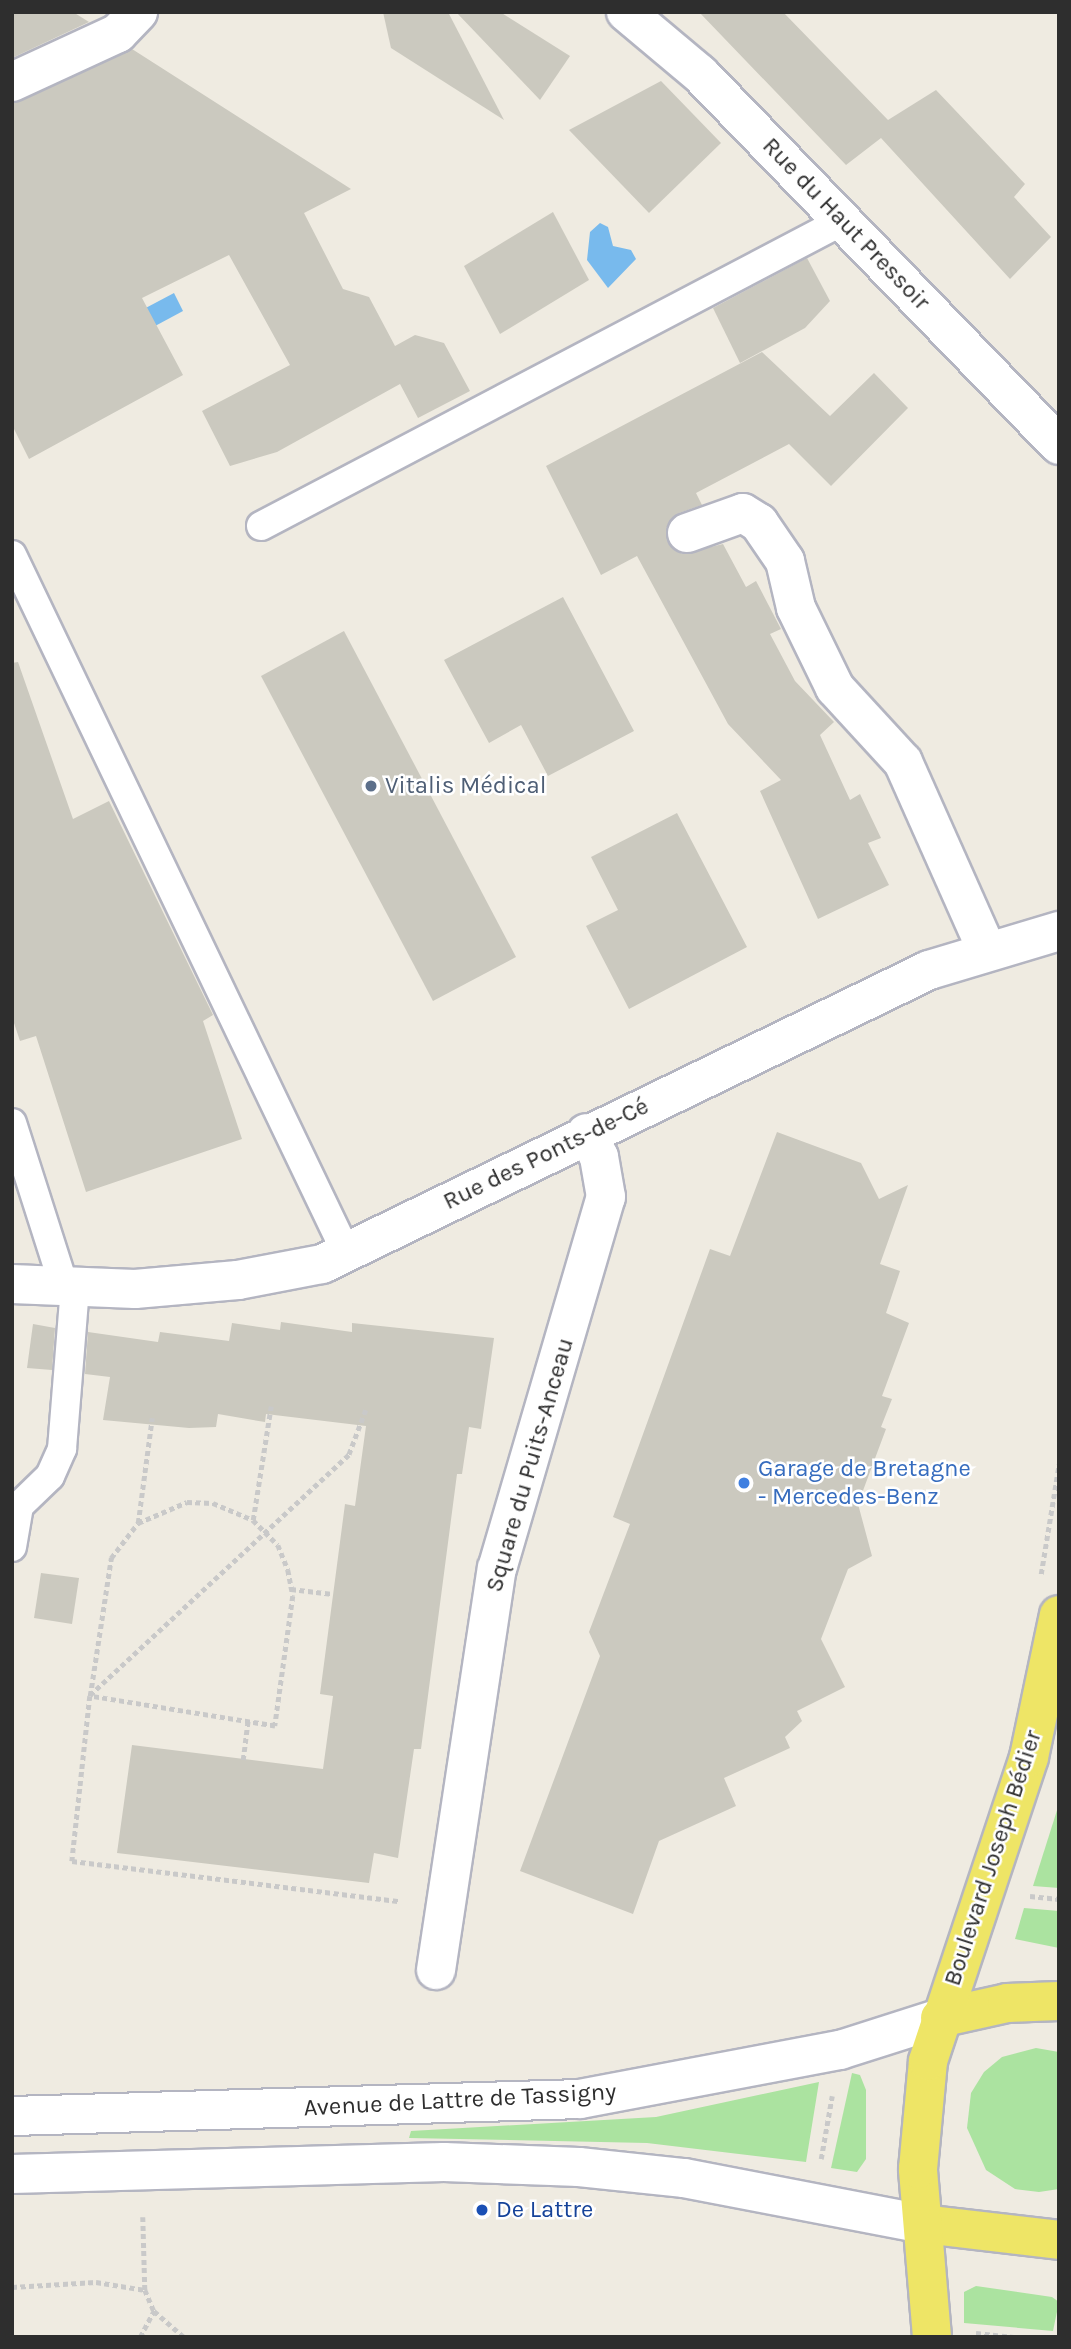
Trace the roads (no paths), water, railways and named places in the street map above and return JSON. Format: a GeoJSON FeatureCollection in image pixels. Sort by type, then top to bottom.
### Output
{"type":"FeatureCollection","features":[{"type":"Feature","properties":{"kind":"main road","name":"Boulevard Joseph Bédier"},"geometry":{"type":"LineString","coordinates":[[923,2224],[918,2114],[940,2018],[1029,1757],[1059,1615]]}},
{"type":"Feature","properties":{"kind":"main road"},"geometry":{"type":"LineString","coordinates":[[940,2018],[1007,2003],[1059,2001]]}},
{"type":"Feature","properties":{"kind":"main road"},"geometry":{"type":"LineString","coordinates":[[932,2337],[923,2224],[1017,2240],[1059,2240]]}},
{"type":"Feature","properties":{"kind":"street"},"geometry":{"type":"LineString","coordinates":[[12,82],[118,33],[138,12]]}},
{"type":"Feature","properties":{"kind":"street","name":"Rue du Haut Pressoir"},"geometry":{"type":"LineString","coordinates":[[626,12],[700,74],[1059,444]]}},
{"type":"Feature","properties":{"kind":"street"},"geometry":{"type":"LineString","coordinates":[[687,533],[743,513],[759,523],[785,561],[796,608],[835,688],[903,762],[987,951]]}},
{"type":"Feature","properties":{"kind":"street","name":"Rue des Ponts-de-Cé"},"geometry":{"type":"LineString","coordinates":[[12,1284],[70,1286],[238,1280],[322,1264],[586,1133],[929,970],[1059,931]]}},
{"type":"Feature","properties":{"kind":"street","name":"Square du Puits-Anceau"},"geometry":{"type":"LineString","coordinates":[[436,1970],[497,1569],[606,1197],[599,1157],[586,1133]]}},
{"type":"Feature","properties":{"kind":"street","name":"Avenue de Lattre de Tassigny"},"geometry":{"type":"LineString","coordinates":[[12,2116],[580,2099],[840,2050],[940,2018]]}},
{"type":"Feature","properties":{"kind":"street"},"geometry":{"type":"LineString","coordinates":[[12,2174],[444,2162],[579,2167],[684,2178],[923,2224]]}},
{"type":"Feature","properties":{"kind":"lane"},"geometry":{"type":"LineString","coordinates":[[261,526],[844,220]]}},
{"type":"Feature","properties":{"kind":"lane"},"geometry":{"type":"LineString","coordinates":[[12,555],[346,1252]]}},
{"type":"Feature","properties":{"kind":"lane"},"geometry":{"type":"LineString","coordinates":[[12,1123],[70,1286],[62,1449],[50,1476],[19,1506],[12,1547]]}},
{"type":"Feature","properties":{"kind":"water"},"geometry":{"type":"Polygon","coordinates":[[[600,223],[608,227],[613,246],[631,250],[636,259],[608,288],[587,260],[590,232],[600,223]]]}},
{"type":"Feature","properties":{"kind":"water"},"geometry":{"type":"Polygon","coordinates":[[[174,293],[183,311],[116,347],[106,329],[174,293]]]}},
{"type":"Feature","properties":{"kind":"place","name":"Vitalis Médical"},"geometry":{"type":"Point","coordinates":[371,786]}},
{"type":"Feature","properties":{"kind":"place","name":"Garage de Bretagne - Mercedes-Benz"},"geometry":{"type":"Point","coordinates":[744,1483]}},
{"type":"Feature","properties":{"kind":"place","name":"De Lattre"},"geometry":{"type":"Point","coordinates":[482,2210]}}]}
